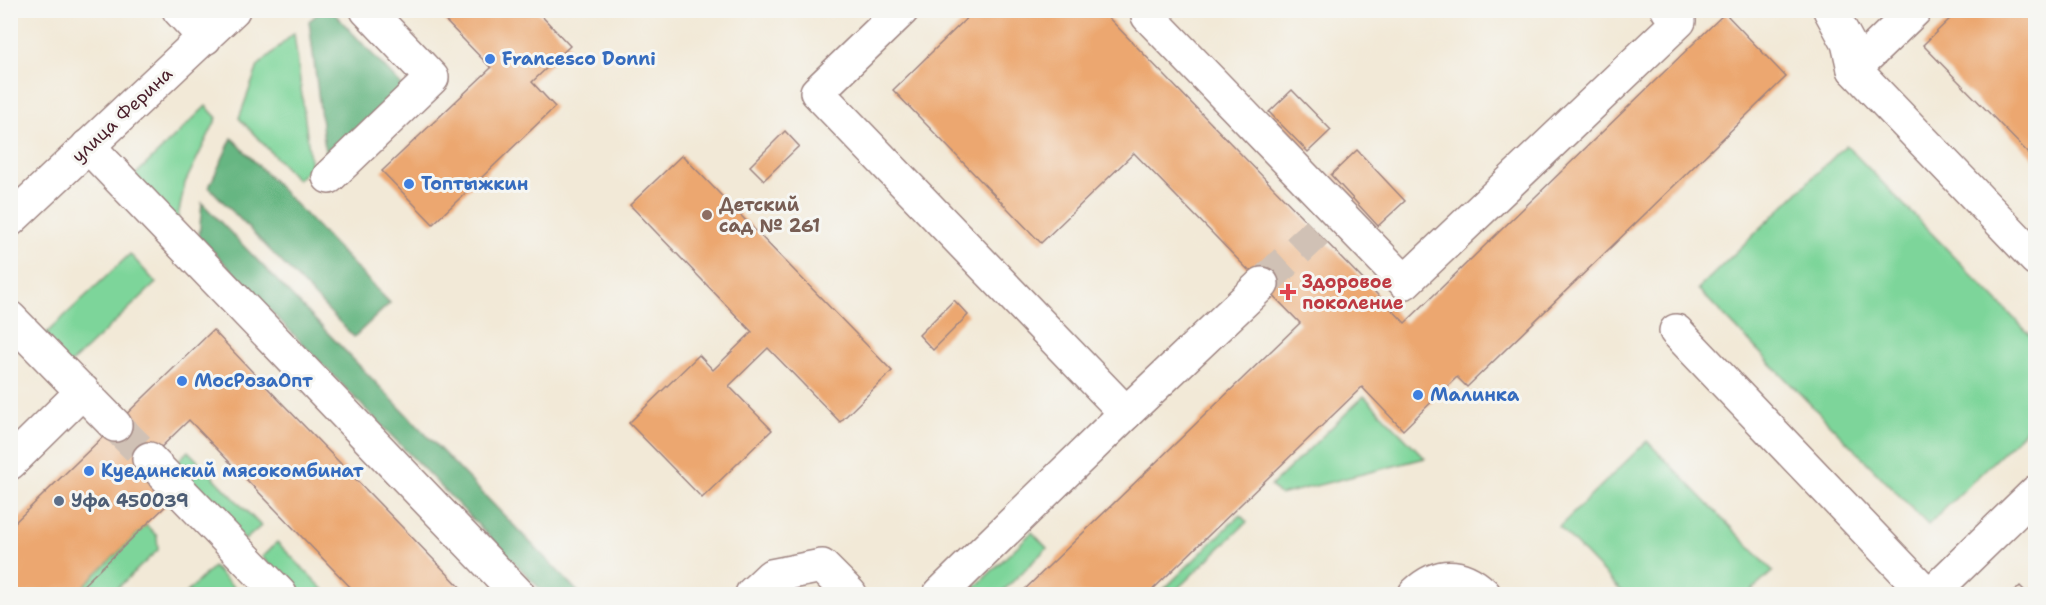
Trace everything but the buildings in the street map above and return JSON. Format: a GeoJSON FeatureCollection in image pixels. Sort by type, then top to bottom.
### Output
{"type":"FeatureCollection","features":[{"type":"Feature","properties":{"kind":"main road"},"geometry":{"type":"LineString","coordinates":[[179,10],[205,38]]}},
{"type":"Feature","properties":{"kind":"main road","name":"улица Ферина"},"geometry":{"type":"LineString","coordinates":[[10,220],[233,10]]}},
{"type":"Feature","properties":{"kind":"main road"},"geometry":{"type":"LineString","coordinates":[[329,177],[432,78],[367,10]]}},
{"type":"Feature","properties":{"kind":"main road"},"geometry":{"type":"LineString","coordinates":[[902,10],[817,92],[1126,413]]}},
{"type":"Feature","properties":{"kind":"main road"},"geometry":{"type":"LineString","coordinates":[[1153,10],[1148,16],[1327,222],[1405,282],[1679,21],[1668,10]]}},
{"type":"Feature","properties":{"kind":"main road"},"geometry":{"type":"LineString","coordinates":[[1830,10],[1848,43],[1854,69],[2036,259]]}},
{"type":"Feature","properties":{"kind":"main road"},"geometry":{"type":"LineString","coordinates":[[1854,69],[1915,10]]}},
{"type":"Feature","properties":{"kind":"main road"},"geometry":{"type":"LineString","coordinates":[[88,146],[518,594]]}},
{"type":"Feature","properties":{"kind":"main road"},"geometry":{"type":"LineString","coordinates":[[940,594],[1262,284]]}},
{"type":"Feature","properties":{"kind":"main road"},"geometry":{"type":"LineString","coordinates":[[10,318],[115,425]]}},
{"type":"Feature","properties":{"kind":"main road"},"geometry":{"type":"LineString","coordinates":[[1676,331],[1929,594],[2036,492]]}},
{"type":"Feature","properties":{"kind":"main road"},"geometry":{"type":"LineString","coordinates":[[10,463],[83,392]]}},
{"type":"Feature","properties":{"kind":"main road"},"geometry":{"type":"LineString","coordinates":[[149,459],[280,594]]}},
{"type":"Feature","properties":{"kind":"main road"},"geometry":{"type":"LineString","coordinates":[[752,594],[771,576],[822,566],[850,594]]}},
{"type":"Feature","properties":{"kind":"main road"},"geometry":{"type":"LineString","coordinates":[[1415,594],[1422,587],[1442,578],[1459,578],[1484,594]]}},
{"type":"Feature","properties":{"kind":"green space"},"geometry":{"type":"Polygon","coordinates":[[[321,11],[332,11],[403,87],[326,157],[309,21],[321,11]]]}},
{"type":"Feature","properties":{"kind":"green space"},"geometry":{"type":"Polygon","coordinates":[[[294,33],[311,167],[297,180],[239,118],[258,66],[294,33]]]}},
{"type":"Feature","properties":{"kind":"green space"},"geometry":{"type":"Polygon","coordinates":[[[206,106],[217,118],[185,183],[176,226],[131,179],[206,106]]]}},
{"type":"Feature","properties":{"kind":"green space"},"geometry":{"type":"Polygon","coordinates":[[[232,138],[390,303],[354,337],[209,187],[232,138]]]}},
{"type":"Feature","properties":{"kind":"green space"},"geometry":{"type":"Polygon","coordinates":[[[1846,145],[2035,340],[2035,421],[1928,525],[1698,289],[1846,145]]]}},
{"type":"Feature","properties":{"kind":"green space"},"geometry":{"type":"Polygon","coordinates":[[[202,203],[580,594],[545,594],[199,237],[202,203]]]}},
{"type":"Feature","properties":{"kind":"green space"},"geometry":{"type":"Polygon","coordinates":[[[130,254],[156,283],[66,368],[39,340],[130,254]]]}},
{"type":"Feature","properties":{"kind":"green space"},"geometry":{"type":"Polygon","coordinates":[[[1364,396],[1425,458],[1280,495],[1271,486],[1364,396]]]}},
{"type":"Feature","properties":{"kind":"green space"},"geometry":{"type":"Polygon","coordinates":[[[1647,441],[1773,571],[1748,594],[1624,594],[1559,527],[1647,441]]]}},
{"type":"Feature","properties":{"kind":"green space"},"geometry":{"type":"Polygon","coordinates":[[[188,451],[261,526],[245,540],[173,466],[188,451]]]}},
{"type":"Feature","properties":{"kind":"green space"},"geometry":{"type":"Polygon","coordinates":[[[1240,515],[1247,522],[1172,594],[1159,594],[1240,515]]]}},
{"type":"Feature","properties":{"kind":"green space"},"geometry":{"type":"Polygon","coordinates":[[[146,525],[157,536],[158,550],[111,594],[88,594],[81,588],[146,525]]]}},
{"type":"Feature","properties":{"kind":"green space"},"geometry":{"type":"Polygon","coordinates":[[[1032,532],[1047,548],[1000,594],[968,594],[1032,532]]]}},
{"type":"Feature","properties":{"kind":"green space"},"geometry":{"type":"Polygon","coordinates":[[[277,542],[328,594],[299,594],[262,557],[277,542]]]}},
{"type":"Feature","properties":{"kind":"green space"},"geometry":{"type":"Polygon","coordinates":[[[213,567],[241,594],[185,594],[213,567]]]}},
{"type":"Feature","properties":{"kind":"tunnel"},"geometry":{"type":"LineString","coordinates":[[1262,284],[1317,232]]}},
{"type":"Feature","properties":{"kind":"tunnel"},"geometry":{"type":"LineString","coordinates":[[115,425],[149,459]]}},
{"type":"Feature","properties":{"kind":"place","name":"Francesco Donni"},"geometry":{"type":"Point","coordinates":[490,59]}},
{"type":"Feature","properties":{"kind":"place","name":"Топтыжкин"},"geometry":{"type":"Point","coordinates":[409,184]}},
{"type":"Feature","properties":{"kind":"place","name":"Детский сад № 261"},"geometry":{"type":"Point","coordinates":[707,215]}},
{"type":"Feature","properties":{"kind":"place","name":"Здоровое поколение"},"geometry":{"type":"Point","coordinates":[1288,292]}},
{"type":"Feature","properties":{"kind":"place","name":"МосРозаОпт"},"geometry":{"type":"Point","coordinates":[182,381]}},
{"type":"Feature","properties":{"kind":"place","name":"Малинка"},"geometry":{"type":"Point","coordinates":[1418,395]}},
{"type":"Feature","properties":{"kind":"place","name":"Куединский мясокомбинат"},"geometry":{"type":"Point","coordinates":[89,471]}},
{"type":"Feature","properties":{"kind":"place","name":"Уфа 450039"},"geometry":{"type":"Point","coordinates":[59,501]}}]}
